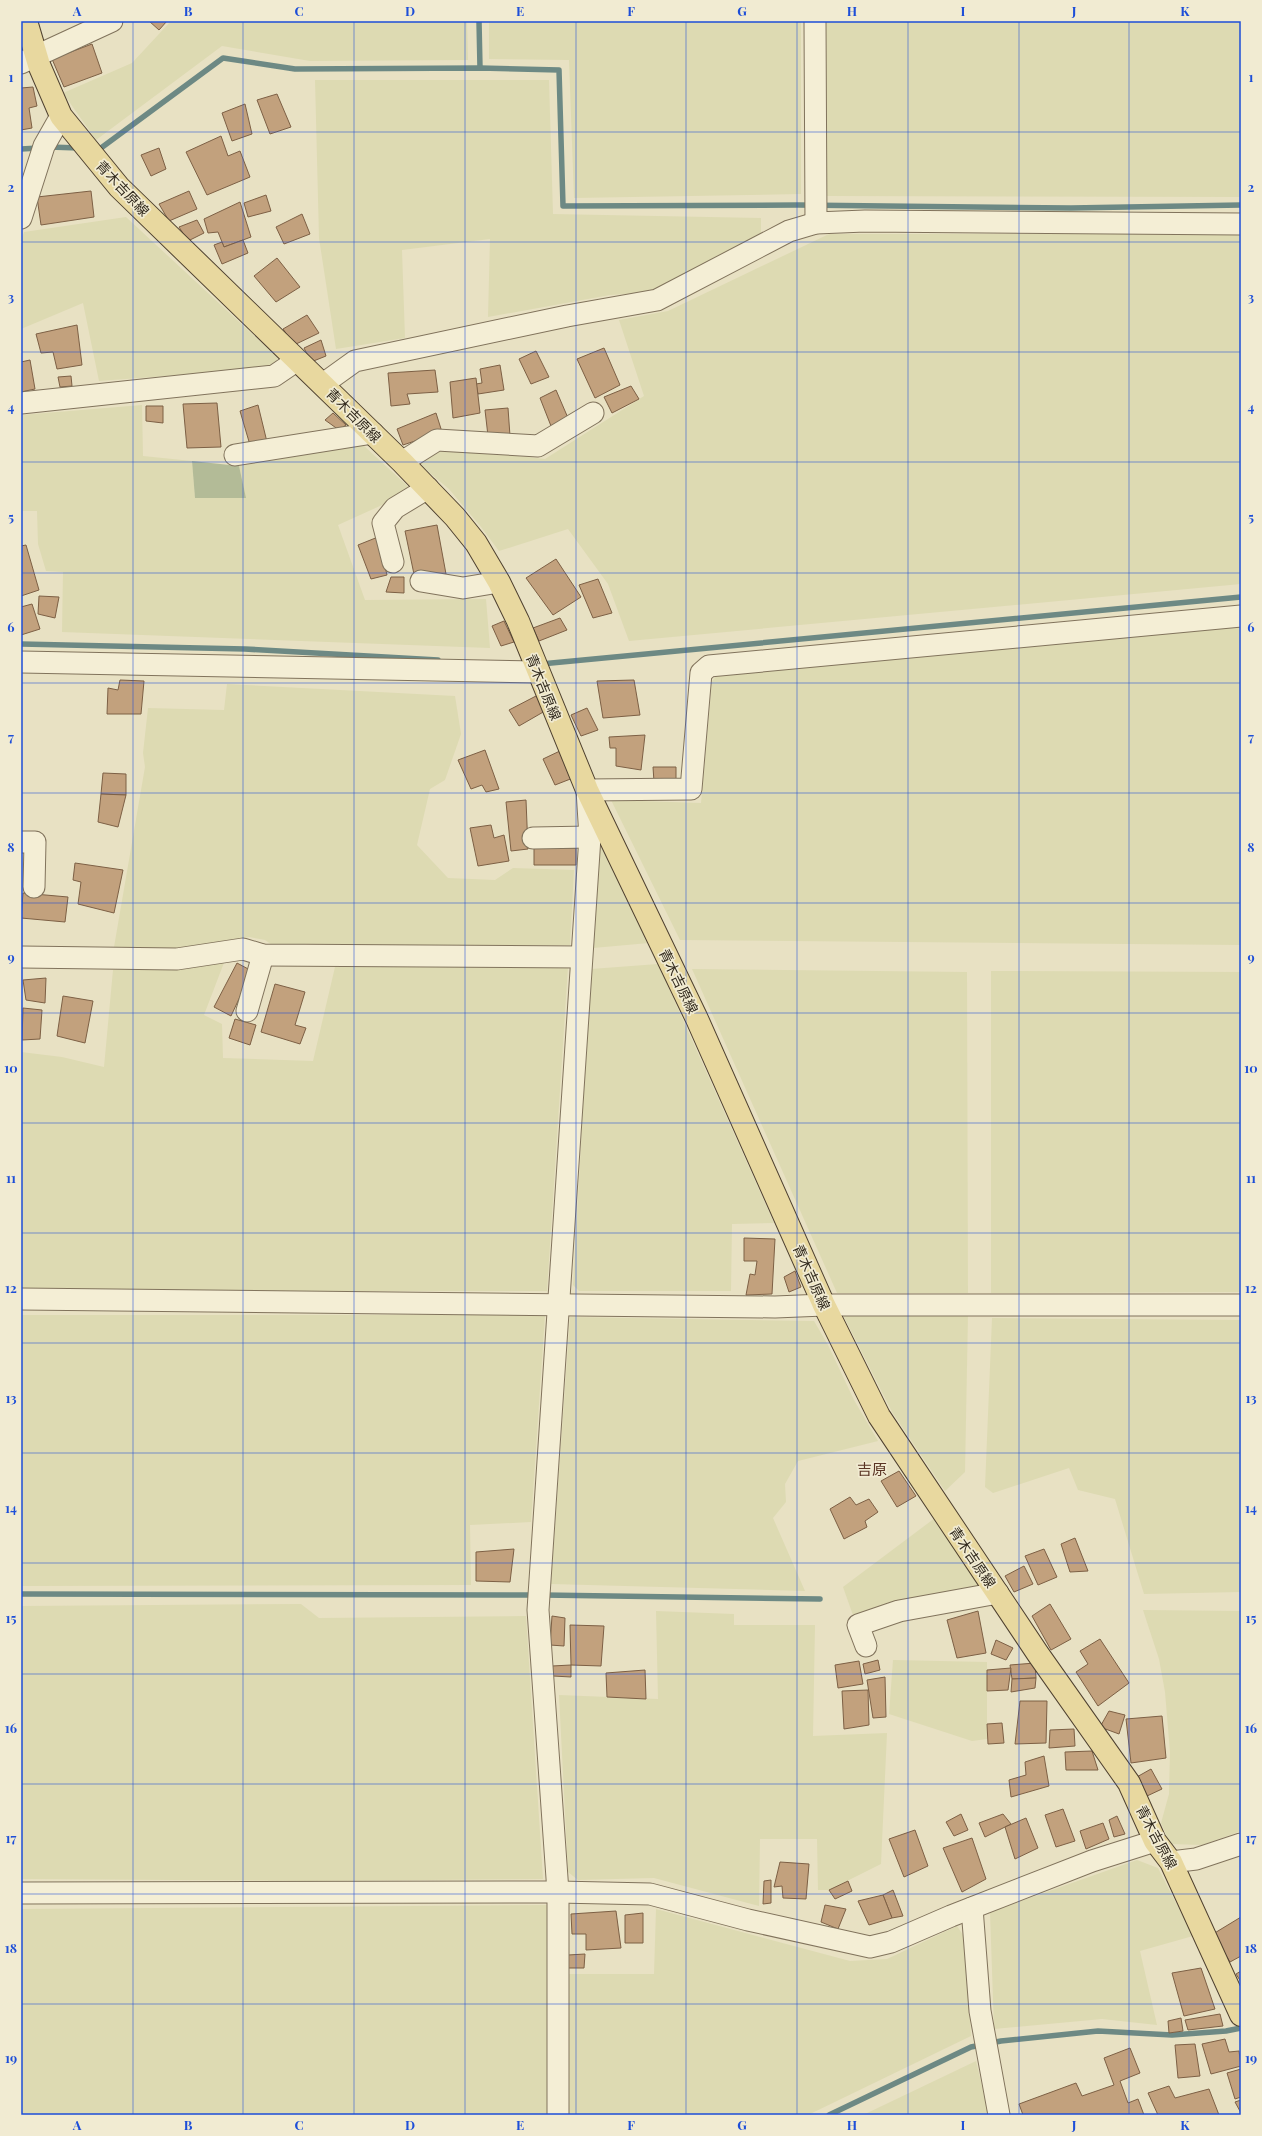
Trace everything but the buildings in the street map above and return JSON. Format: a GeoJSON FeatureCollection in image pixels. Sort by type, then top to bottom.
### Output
{"type":"FeatureCollection","features":[{"type":"Feature","properties":{"kind":"main road","name":"青木吉原線"},"geometry":{"type":"LineString","coordinates":[[26,21],[29,60],[60,116],[119,187],[296,361],[323,384],[428,488],[472,538],[499,582],[518,621],[537,672],[587,790],[697,1019],[824,1305],[879,1416],[998,1593],[1129,1783],[1156,1841],[1171,1862],[1230,1994],[1241,2015]]}},
{"type":"Feature","properties":{"kind":"street"},"geometry":{"type":"LineString","coordinates":[[29,60],[112,21]]}},
{"type":"Feature","properties":{"kind":"street"},"geometry":{"type":"LineString","coordinates":[[814,21],[816,224]]}},
{"type":"Feature","properties":{"kind":"street"},"geometry":{"type":"LineString","coordinates":[[21,218],[44,146],[60,116]]}},
{"type":"Feature","properties":{"kind":"street"},"geometry":{"type":"LineString","coordinates":[[323,384],[355,361],[568,316],[657,300],[789,231],[816,224],[873,221],[1241,224]]}},
{"type":"Feature","properties":{"kind":"street"},"geometry":{"type":"LineString","coordinates":[[21,403],[274,376],[296,361]]}},
{"type":"Feature","properties":{"kind":"street"},"geometry":{"type":"LineString","coordinates":[[402,462],[437,440],[538,446],[593,413]]}},
{"type":"Feature","properties":{"kind":"street"},"geometry":{"type":"LineString","coordinates":[[235,455],[372,433]]}},
{"type":"Feature","properties":{"kind":"street"},"geometry":{"type":"LineString","coordinates":[[393,562],[383,523],[395,508],[428,488]]}},
{"type":"Feature","properties":{"kind":"street"},"geometry":{"type":"LineString","coordinates":[[421,581],[463,588],[499,582]]}},
{"type":"Feature","properties":{"kind":"street"},"geometry":{"type":"LineString","coordinates":[[558,2115],[558,1892],[538,1610],[590,837],[587,790],[691,789],[701,673],[709,666],[1241,616]]}},
{"type":"Feature","properties":{"kind":"street"},"geometry":{"type":"LineString","coordinates":[[21,662],[537,672]]}},
{"type":"Feature","properties":{"kind":"street"},"geometry":{"type":"LineString","coordinates":[[533,838],[590,837]]}},
{"type":"Feature","properties":{"kind":"street"},"geometry":{"type":"LineString","coordinates":[[21,842],[35,842],[34,887]]}},
{"type":"Feature","properties":{"kind":"street"},"geometry":{"type":"LineString","coordinates":[[21,957],[177,959],[243,948],[263,955],[581,957]]}},
{"type":"Feature","properties":{"kind":"street"},"geometry":{"type":"LineString","coordinates":[[247,1011],[263,955]]}},
{"type":"Feature","properties":{"kind":"street"},"geometry":{"type":"LineString","coordinates":[[21,1298],[775,1307],[824,1305],[1241,1305]]}},
{"type":"Feature","properties":{"kind":"street"},"geometry":{"type":"LineString","coordinates":[[866,1646],[858,1625],[899,1611],[998,1593]]}},
{"type":"Feature","properties":{"kind":"street"},"geometry":{"type":"LineString","coordinates":[[21,1893],[558,1892],[650,1894],[748,1920],[870,1947],[891,1942],[972,1908],[1092,1861],[1156,1841]]}},
{"type":"Feature","properties":{"kind":"street"},"geometry":{"type":"LineString","coordinates":[[1171,1862],[1196,1859],[1241,1844]]}},
{"type":"Feature","properties":{"kind":"street"},"geometry":{"type":"LineString","coordinates":[[972,1908],[980,2011],[999,2115]]}},
{"type":"Feature","properties":{"kind":"shaded area"},"geometry":{"type":"Polygon","coordinates":[[[171,21],[467,21],[468,60],[310,61],[222,46],[96,140],[63,93],[132,63],[171,21]]]}},
{"type":"Feature","properties":{"kind":"shaded area"},"geometry":{"type":"Polygon","coordinates":[[[489,21],[801,21],[801,194],[574,198],[569,60],[489,59],[489,21]]]}},
{"type":"Feature","properties":{"kind":"shaded area"},"geometry":{"type":"Polygon","coordinates":[[[826,21],[1241,21],[1241,197],[827,196],[826,21]]]}},
{"type":"Feature","properties":{"kind":"shaded area"},"geometry":{"type":"Polygon","coordinates":[[[315,80],[549,80],[553,214],[761,218],[761,236],[655,292],[610,295],[488,317],[490,239],[402,250],[405,338],[336,349],[319,238],[315,80]]]}},
{"type":"Feature","properties":{"kind":"shaded area"},"geometry":{"type":"Polygon","coordinates":[[[126,217],[278,358],[271,368],[99,381],[83,303],[21,329],[21,241],[24,232],[126,217]]]}},
{"type":"Feature","properties":{"kind":"shaded area"},"geometry":{"type":"Polygon","coordinates":[[[829,234],[1241,234],[1241,584],[629,641],[608,584],[568,529],[499,551],[449,489],[419,464],[440,448],[545,459],[644,396],[619,320],[668,311],[829,234]]]}},
{"type":"Feature","properties":{"kind":"shaded area"},"geometry":{"type":"Polygon","coordinates":[[[142,405],[143,456],[192,461],[195,497],[246,498],[239,466],[363,445],[413,491],[338,525],[365,600],[486,599],[490,648],[62,632],[63,572],[46,571],[38,544],[37,511],[21,511],[21,415],[142,405]]]}},
{"type":"Feature","properties":{"kind":"shaded area"},"geometry":{"type":"Polygon","coordinates":[[[1241,626],[1241,945],[680,940],[611,800],[701,803],[712,681],[719,673],[1241,626]]]}},
{"type":"Feature","properties":{"kind":"shaded area"},"geometry":{"type":"Polygon","coordinates":[[[227,684],[455,696],[461,734],[445,780],[430,789],[417,845],[448,878],[495,880],[513,868],[574,870],[570,945],[275,947],[265,940],[249,937],[169,950],[114,947],[145,767],[143,753],[148,708],[224,710],[227,684]]]}},
{"type":"Feature","properties":{"kind":"shaded area"},"geometry":{"type":"Polygon","coordinates":[[[600,842],[649,943],[593,948],[600,842]]]}},
{"type":"Feature","properties":{"kind":"shaded area"},"geometry":{"type":"Polygon","coordinates":[[[225,960],[204,1015],[222,1024],[223,1058],[313,1061],[335,967],[568,967],[547,1291],[21,1291],[21,1052],[62,1057],[104,1067],[113,970],[171,968],[225,960]]]}},
{"type":"Feature","properties":{"kind":"shaded area"},"geometry":{"type":"Polygon","coordinates":[[[658,964],[774,1223],[732,1224],[731,1291],[579,1291],[573,1285],[591,969],[658,964]]]}},
{"type":"Feature","properties":{"kind":"shaded area"},"geometry":{"type":"Polygon","coordinates":[[[692,969],[967,972],[968,1293],[837,1293],[692,969]]]}},
{"type":"Feature","properties":{"kind":"shaded area"},"geometry":{"type":"Polygon","coordinates":[[[991,971],[1241,972],[1241,1292],[991,1293],[991,971]]]}},
{"type":"Feature","properties":{"kind":"shaded area"},"geometry":{"type":"Polygon","coordinates":[[[21,1315],[545,1315],[531,1522],[470,1525],[471,1585],[21,1586],[21,1315]]]}},
{"type":"Feature","properties":{"kind":"shaded area"},"geometry":{"type":"Polygon","coordinates":[[[843,1315],[968,1315],[965,1472],[945,1491],[892,1412],[843,1315]]]}},
{"type":"Feature","properties":{"kind":"shaded area"},"geometry":{"type":"Polygon","coordinates":[[[570,1317],[814,1321],[828,1345],[854,1400],[878,1441],[798,1461],[785,1484],[786,1502],[773,1518],[805,1591],[551,1584],[570,1317]]]}},
{"type":"Feature","properties":{"kind":"shaded area"},"geometry":{"type":"Polygon","coordinates":[[[992,1318],[1241,1320],[1241,1592],[1144,1594],[1115,1499],[1078,1490],[1069,1468],[993,1493],[985,1487],[992,1318]]]}},
{"type":"Feature","properties":{"kind":"shaded area"},"geometry":{"type":"Polygon","coordinates":[[[935,1518],[983,1585],[854,1618],[843,1587],[935,1518]]]}},
{"type":"Feature","properties":{"kind":"shaded area"},"geometry":{"type":"Polygon","coordinates":[[[301,1604],[319,1618],[526,1616],[543,1879],[311,1881],[21,1879],[21,1606],[301,1604]]]}},
{"type":"Feature","properties":{"kind":"shaded area"},"geometry":{"type":"Polygon","coordinates":[[[1143,1610],[1241,1611],[1241,1831],[1202,1845],[1170,1844],[1161,1823],[1169,1794],[1170,1752],[1165,1692],[1159,1659],[1143,1610]]]}},
{"type":"Feature","properties":{"kind":"shaded area"},"geometry":{"type":"Polygon","coordinates":[[[656,1611],[734,1614],[734,1625],[815,1625],[813,1736],[887,1733],[881,1864],[829,1890],[818,1890],[817,1839],[760,1839],[759,1906],[654,1878],[578,1880],[568,1872],[559,1695],[658,1699],[656,1611]]]}},
{"type":"Feature","properties":{"kind":"shaded area"},"geometry":{"type":"Polygon","coordinates":[[[893,1660],[987,1662],[987,1739],[972,1741],[889,1714],[893,1660]]]}},
{"type":"Feature","properties":{"kind":"shaded area"},"geometry":{"type":"Polygon","coordinates":[[[1137,1860],[1158,1868],[1193,1936],[1140,1951],[1157,2025],[1102,2019],[994,2029],[990,1912],[1137,1860]]]}},
{"type":"Feature","properties":{"kind":"shaded area"},"geometry":{"type":"Polygon","coordinates":[[[549,1905],[548,2115],[21,2115],[21,1909],[549,1905]]]}},
{"type":"Feature","properties":{"kind":"shaded area"},"geometry":{"type":"Polygon","coordinates":[[[656,1909],[850,1961],[887,1959],[957,1926],[965,1938],[971,2036],[808,2115],[568,2115],[566,1974],[654,1974],[656,1909]]]}},
{"type":"Feature","properties":{"kind":"shaded area"},"geometry":{"type":"Polygon","coordinates":[[[976,2061],[989,2115],[863,2115],[976,2061]]]}},
{"type":"Feature","properties":{"kind":"green space"},"geometry":{"type":"Polygon","coordinates":[[[192,461],[239,466],[246,498],[195,498],[192,461]]]}},
{"type":"Feature","properties":{"kind":"waterway"},"geometry":{"type":"LineString","coordinates":[[479,21],[480,68]]}},
{"type":"Feature","properties":{"kind":"waterway"},"geometry":{"type":"LineString","coordinates":[[95,148],[101,148],[223,58],[295,69],[480,68],[559,70],[563,206],[798,205],[1071,208],[1241,205]]}},
{"type":"Feature","properties":{"kind":"waterway"},"geometry":{"type":"LineString","coordinates":[[49,147],[79,148]]}},
{"type":"Feature","properties":{"kind":"waterway"},"geometry":{"type":"LineString","coordinates":[[21,149],[39,148]]}},
{"type":"Feature","properties":{"kind":"waterway"},"geometry":{"type":"LineString","coordinates":[[541,664],[1241,597]]}},
{"type":"Feature","properties":{"kind":"waterway"},"geometry":{"type":"LineString","coordinates":[[21,644],[245,649],[438,660]]}},
{"type":"Feature","properties":{"kind":"waterway"},"geometry":{"type":"LineString","coordinates":[[21,1594],[535,1595]]}},
{"type":"Feature","properties":{"kind":"waterway"},"geometry":{"type":"LineString","coordinates":[[543,1595],[820,1599]]}},
{"type":"Feature","properties":{"kind":"waterway"},"geometry":{"type":"LineString","coordinates":[[829,2115],[971,2047],[1001,2041],[1098,2031],[1172,2035],[1226,2031],[1241,2028]]}},
{"type":"Feature","properties":{"kind":"district","name":"吉原"},"geometry":{"type":"Point","coordinates":[872,1469]}}]}
